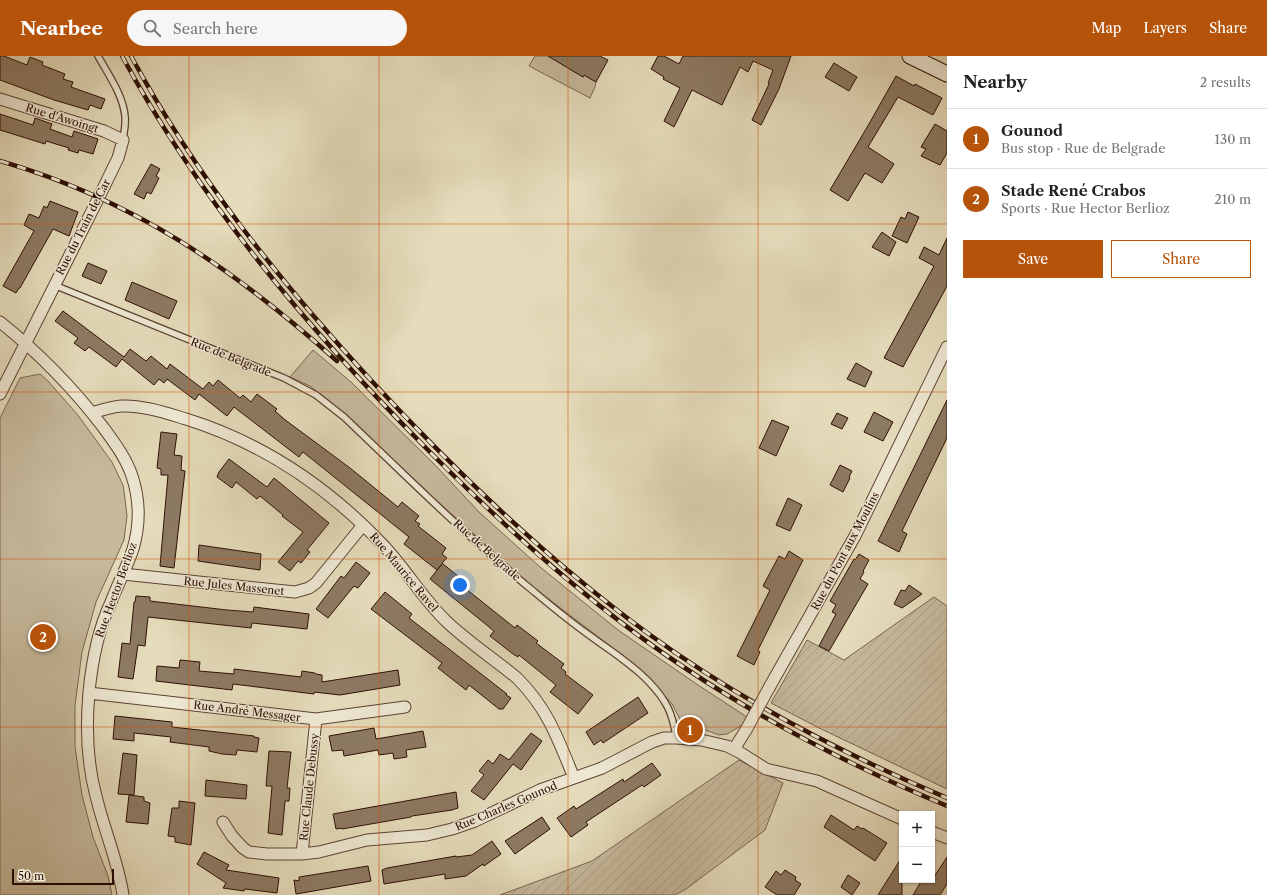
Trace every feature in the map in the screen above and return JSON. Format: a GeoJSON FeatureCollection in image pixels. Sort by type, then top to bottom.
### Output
{"type":"FeatureCollection","features":[{"type":"Feature","properties":{"kind":"main road"},"geometry":{"type":"LineString","coordinates":[[910,56],[947,74]]}},
{"type":"Feature","properties":{"kind":"street","name":"Rue d'Awoingt"},"geometry":{"type":"LineString","coordinates":[[0,99],[104,131],[123,140]]}},
{"type":"Feature","properties":{"kind":"street","name":"Rue du Train de Car"},"geometry":{"type":"LineString","coordinates":[[0,394],[108,179],[118,158],[123,140]]}},
{"type":"Feature","properties":{"kind":"street","name":"Rue Hector Berlioz"},"geometry":{"type":"LineString","coordinates":[[0,322],[50,365],[92,413],[123,456],[129,467],[135,487],[138,508],[138,527],[133,549],[110,603],[97,640],[89,693],[88,738],[93,783],[101,816],[116,863],[123,895]]}},
{"type":"Feature","properties":{"kind":"street","name":"Rue du Pont aux Moulins"},"geometry":{"type":"LineString","coordinates":[[734,749],[855,536],[947,347]]}},
{"type":"Feature","properties":{"kind":"street","name":"Rue Maurice Ravel"},"geometry":{"type":"LineString","coordinates":[[92,413],[121,406],[138,408],[179,417],[226,433],[266,453],[296,471],[334,499],[363,525],[391,554],[422,595],[454,629],[517,678],[532,695],[548,718],[574,778]]}},
{"type":"Feature","properties":{"kind":"street","name":"Rue Jules Massenet"},"geometry":{"type":"LineString","coordinates":[[123,574],[295,592],[309,588],[316,583],[363,525]]}},
{"type":"Feature","properties":{"kind":"street","name":"Rue André Messager"},"geometry":{"type":"LineString","coordinates":[[89,693],[316,719],[405,707]]}},
{"type":"Feature","properties":{"kind":"street","name":"Rue Claude Debussy"},"geometry":{"type":"LineString","coordinates":[[302,854],[316,719]]}},
{"type":"Feature","properties":{"kind":"street","name":"Rue Charles Gounod"},"geometry":{"type":"LineString","coordinates":[[223,822],[237,843],[249,852],[267,854],[302,854],[319,852],[367,840],[414,837],[452,829],[485,817],[540,790],[602,768],[652,742],[664,738],[676,738]]}},
{"type":"Feature","properties":{"kind":"street"},"geometry":{"type":"LineString","coordinates":[[676,738],[709,742],[734,749],[766,770],[817,781],[899,818]]}},
{"type":"Feature","properties":{"kind":"street"},"geometry":{"type":"LineString","coordinates":[[935,833],[947,838]]}},
{"type":"Feature","properties":{"kind":"lane","name":"Rue du Train de Car"},"geometry":{"type":"LineString","coordinates":[[98,56],[121,98],[124,108],[125,124],[123,140]]}},
{"type":"Feature","properties":{"kind":"lane","name":"Rue de Belgrade"},"geometry":{"type":"LineString","coordinates":[[54,285],[284,378],[316,395],[344,417],[497,560],[575,625],[622,658],[641,674],[656,690],[669,709],[673,719],[676,738]]}},
{"type":"Feature","properties":{"kind":"shaded area"},"geometry":{"type":"Polygon","coordinates":[[[535,56],[548,56],[583,77],[584,75],[596,82],[590,98],[529,66],[535,56]]]}},
{"type":"Feature","properties":{"kind":"shaded area"},"geometry":{"type":"Polygon","coordinates":[[[313,350],[351,382],[436,466],[479,512],[540,567],[618,630],[747,717],[745,723],[727,734],[719,735],[681,721],[672,704],[631,662],[533,587],[328,400],[310,386],[290,377],[313,350]]]}},
{"type":"Feature","properties":{"kind":"shaded area"},"geometry":{"type":"Polygon","coordinates":[[[40,374],[77,414],[112,462],[123,485],[125,499],[127,516],[124,540],[96,602],[82,652],[75,705],[75,747],[82,795],[93,837],[108,876],[112,895],[0,895],[0,418],[20,378],[40,374]]]}},
{"type":"Feature","properties":{"kind":"shaded area"},"geometry":{"type":"Polygon","coordinates":[[[934,597],[947,606],[947,789],[819,728],[771,703],[807,640],[844,660],[934,597]]]}},
{"type":"Feature","properties":{"kind":"shaded area"},"geometry":{"type":"Polygon","coordinates":[[[739,760],[783,783],[765,830],[686,889],[675,895],[500,895],[592,861],[739,760]]]}},
{"type":"Feature","properties":{"kind":"building"},"geometry":{"type":"Polygon","coordinates":[[[0,56],[4,56],[27,65],[30,57],[43,62],[42,65],[65,74],[63,79],[73,82],[71,87],[105,99],[101,109],[90,105],[88,110],[54,100],[0,80],[0,56]]]}},
{"type":"Feature","properties":{"kind":"building"},"geometry":{"type":"Polygon","coordinates":[[[548,56],[600,56],[608,60],[596,82],[584,75],[583,77],[548,56]]]}},
{"type":"Feature","properties":{"kind":"building"},"geometry":{"type":"Polygon","coordinates":[[[658,56],[664,56],[679,64],[683,56],[791,56],[779,89],[761,125],[752,120],[769,84],[768,83],[773,70],[753,61],[748,72],[740,67],[722,105],[692,90],[674,127],[664,121],[680,88],[663,79],[664,77],[651,69],[658,56]]]}},
{"type":"Feature","properties":{"kind":"building"},"geometry":{"type":"Polygon","coordinates":[[[834,63],[857,77],[849,91],[825,77],[834,63]]]}},
{"type":"Feature","properties":{"kind":"building"},"geometry":{"type":"Polygon","coordinates":[[[896,76],[914,86],[915,84],[942,98],[933,115],[898,97],[868,147],[894,164],[882,183],[865,173],[848,201],[830,190],[896,76]]]}},
{"type":"Feature","properties":{"kind":"building"},"geometry":{"type":"Polygon","coordinates":[[[0,114],[33,125],[35,118],[52,124],[50,129],[72,137],[74,131],[98,139],[93,154],[79,150],[78,153],[68,150],[69,148],[46,141],[45,144],[0,130],[0,114]]]}},
{"type":"Feature","properties":{"kind":"building"},"geometry":{"type":"Polygon","coordinates":[[[935,124],[947,131],[947,153],[940,165],[921,156],[926,149],[921,147],[935,124]]]}},
{"type":"Feature","properties":{"kind":"building"},"geometry":{"type":"Polygon","coordinates":[[[151,164],[160,169],[156,176],[159,178],[151,194],[147,192],[144,199],[134,194],[151,164]]]}},
{"type":"Feature","properties":{"kind":"building"},"geometry":{"type":"Polygon","coordinates":[[[50,201],[78,212],[69,236],[53,229],[16,293],[3,286],[34,231],[24,225],[29,214],[39,218],[44,206],[47,208],[50,201]]]}},
{"type":"Feature","properties":{"kind":"building"},"geometry":{"type":"Polygon","coordinates":[[[908,212],[919,217],[907,243],[892,236],[901,217],[905,219],[908,212]]]}},
{"type":"Feature","properties":{"kind":"building"},"geometry":{"type":"Polygon","coordinates":[[[882,232],[896,242],[889,256],[872,247],[882,232]]]}},
{"type":"Feature","properties":{"kind":"building"},"geometry":{"type":"Polygon","coordinates":[[[947,238],[947,286],[903,367],[884,358],[934,266],[919,258],[924,247],[939,255],[947,238]]]}},
{"type":"Feature","properties":{"kind":"building"},"geometry":{"type":"Polygon","coordinates":[[[88,263],[107,271],[101,284],[82,276],[88,263]]]}},
{"type":"Feature","properties":{"kind":"building"},"geometry":{"type":"Polygon","coordinates":[[[132,282],[177,301],[169,319],[125,300],[132,282]]]}},
{"type":"Feature","properties":{"kind":"building"},"geometry":{"type":"Polygon","coordinates":[[[63,311],[124,357],[130,349],[146,361],[151,356],[167,369],[170,364],[203,389],[209,382],[213,386],[218,380],[240,398],[243,395],[251,402],[257,394],[277,409],[275,411],[284,419],[350,468],[398,507],[402,502],[419,516],[415,521],[420,524],[418,526],[446,548],[442,554],[447,558],[442,563],[464,581],[461,585],[515,628],[517,625],[538,641],[536,643],[564,664],[561,668],[566,672],[565,674],[593,695],[578,714],[550,692],[556,685],[519,655],[518,657],[513,654],[490,636],[494,631],[430,579],[442,564],[437,570],[404,544],[409,537],[303,452],[299,457],[234,407],[227,416],[199,394],[195,400],[167,379],[164,383],[159,379],[154,385],[122,359],[116,367],[89,347],[85,351],[74,343],[78,338],[55,321],[63,311]]]}},
{"type":"Feature","properties":{"kind":"building"},"geometry":{"type":"Polygon","coordinates":[[[856,363],[872,372],[865,387],[847,379],[856,363]]]}},
{"type":"Feature","properties":{"kind":"building"},"geometry":{"type":"Polygon","coordinates":[[[947,400],[947,438],[902,531],[907,534],[899,552],[878,541],[947,400]]]}},
{"type":"Feature","properties":{"kind":"building"},"geometry":{"type":"Polygon","coordinates":[[[874,412],[893,422],[883,441],[864,432],[874,412]]]}},
{"type":"Feature","properties":{"kind":"building"},"geometry":{"type":"Polygon","coordinates":[[[837,413],[848,418],[842,429],[831,424],[837,413]]]}},
{"type":"Feature","properties":{"kind":"building"},"geometry":{"type":"Polygon","coordinates":[[[772,420],[789,427],[776,456],[759,448],[772,420]]]}},
{"type":"Feature","properties":{"kind":"building"},"geometry":{"type":"Polygon","coordinates":[[[161,432],[177,434],[174,455],[182,456],[181,470],[185,471],[174,568],[160,566],[168,475],[161,475],[161,469],[157,468],[161,432]]]}},
{"type":"Feature","properties":{"kind":"building"},"geometry":{"type":"Polygon","coordinates":[[[229,459],[267,487],[274,478],[329,523],[307,550],[310,552],[301,563],[298,561],[290,571],[278,562],[303,532],[282,516],[283,515],[260,496],[257,499],[236,482],[232,488],[217,477],[229,459]]]}},
{"type":"Feature","properties":{"kind":"building"},"geometry":{"type":"Polygon","coordinates":[[[840,465],[852,471],[843,492],[830,485],[840,465]]]}},
{"type":"Feature","properties":{"kind":"building"},"geometry":{"type":"Polygon","coordinates":[[[788,498],[802,505],[790,531],[776,525],[788,498]]]}},
{"type":"Feature","properties":{"kind":"building"},"geometry":{"type":"Polygon","coordinates":[[[199,545],[261,554],[260,570],[198,561],[199,545]]]}},
{"type":"Feature","properties":{"kind":"building"},"geometry":{"type":"Polygon","coordinates":[[[789,551],[803,560],[758,650],[760,652],[754,665],[737,656],[770,590],[763,586],[779,556],[785,559],[789,551]]]}},
{"type":"Feature","properties":{"kind":"building"},"geometry":{"type":"Polygon","coordinates":[[[859,554],[869,560],[860,579],[868,584],[829,651],[819,646],[836,614],[832,612],[836,605],[830,601],[854,559],[855,560],[859,554]]]}},
{"type":"Feature","properties":{"kind":"building"},"geometry":{"type":"Polygon","coordinates":[[[356,562],[370,573],[358,588],[354,586],[328,618],[316,609],[341,576],[344,578],[356,562]]]}},
{"type":"Feature","properties":{"kind":"building"},"geometry":{"type":"Polygon","coordinates":[[[909,585],[922,594],[902,608],[894,604],[901,590],[905,591],[909,585]]]}},
{"type":"Feature","properties":{"kind":"building"},"geometry":{"type":"Polygon","coordinates":[[[385,592],[412,614],[409,618],[507,694],[506,695],[511,698],[503,709],[499,709],[469,685],[466,690],[438,668],[442,663],[371,609],[385,592]]]}},
{"type":"Feature","properties":{"kind":"building"},"geometry":{"type":"Polygon","coordinates":[[[136,596],[150,597],[150,601],[227,610],[253,612],[254,607],[309,614],[307,629],[252,623],[251,628],[148,617],[145,646],[138,645],[133,679],[118,677],[122,643],[130,644],[134,602],[136,596]]]}},
{"type":"Feature","properties":{"kind":"building"},"geometry":{"type":"Polygon","coordinates":[[[180,660],[200,662],[199,671],[234,674],[234,669],[301,677],[302,671],[322,675],[322,682],[398,670],[400,685],[340,695],[314,692],[314,694],[233,684],[232,690],[156,681],[157,666],[179,668],[180,660]]]}},
{"type":"Feature","properties":{"kind":"building"},"geometry":{"type":"Polygon","coordinates":[[[638,697],[648,713],[603,743],[601,740],[594,745],[586,732],[638,697]]]}},
{"type":"Feature","properties":{"kind":"building"},"geometry":{"type":"Polygon","coordinates":[[[115,716],[172,722],[172,727],[254,736],[259,738],[257,752],[237,750],[236,755],[222,754],[209,751],[209,747],[170,742],[171,737],[134,733],[134,741],[113,739],[115,716]]]}},
{"type":"Feature","properties":{"kind":"building"},"geometry":{"type":"Polygon","coordinates":[[[374,728],[376,739],[423,731],[426,747],[406,750],[407,757],[394,759],[393,753],[379,755],[378,750],[344,756],[343,750],[332,751],[329,736],[374,728]]]}},
{"type":"Feature","properties":{"kind":"building"},"geometry":{"type":"Polygon","coordinates":[[[531,733],[542,741],[521,770],[513,764],[484,800],[471,791],[484,775],[479,771],[488,760],[493,764],[500,754],[509,760],[531,733]]]}},
{"type":"Feature","properties":{"kind":"building"},"geometry":{"type":"Polygon","coordinates":[[[269,751],[291,752],[287,788],[290,788],[289,801],[285,801],[282,835],[268,833],[272,786],[266,786],[269,751]]]}},
{"type":"Feature","properties":{"kind":"building"},"geometry":{"type":"Polygon","coordinates":[[[123,753],[137,755],[134,795],[118,794],[123,753]]]}},
{"type":"Feature","properties":{"kind":"building"},"geometry":{"type":"Polygon","coordinates":[[[652,763],[661,775],[644,787],[642,785],[586,822],[588,825],[571,837],[557,818],[574,806],[576,809],[623,779],[624,782],[652,763]]]}},
{"type":"Feature","properties":{"kind":"building"},"geometry":{"type":"Polygon","coordinates":[[[206,780],[247,785],[246,799],[205,796],[206,780]]]}},
{"type":"Feature","properties":{"kind":"building"},"geometry":{"type":"Polygon","coordinates":[[[456,792],[458,808],[452,810],[336,829],[333,814],[456,792]]]}},
{"type":"Feature","properties":{"kind":"building"},"geometry":{"type":"Polygon","coordinates":[[[129,795],[144,797],[144,801],[150,803],[148,824],[126,822],[129,795]]]}},
{"type":"Feature","properties":{"kind":"building"},"geometry":{"type":"Polygon","coordinates":[[[179,801],[195,803],[191,845],[175,842],[175,837],[168,836],[172,808],[179,808],[179,801]]]}},
{"type":"Feature","properties":{"kind":"building"},"geometry":{"type":"Polygon","coordinates":[[[831,815],[854,830],[857,826],[862,829],[863,828],[887,843],[875,861],[824,827],[831,815]]]}},
{"type":"Feature","properties":{"kind":"building"},"geometry":{"type":"Polygon","coordinates":[[[542,817],[550,829],[515,854],[505,841],[542,817]]]}},
{"type":"Feature","properties":{"kind":"building"},"geometry":{"type":"Polygon","coordinates":[[[492,841],[501,854],[466,876],[445,879],[445,874],[384,884],[382,870],[387,868],[456,856],[472,855],[492,841]]]}},
{"type":"Feature","properties":{"kind":"building"},"geometry":{"type":"Polygon","coordinates":[[[204,852],[229,865],[226,870],[279,878],[277,893],[223,888],[226,883],[197,864],[204,852]]]}},
{"type":"Feature","properties":{"kind":"building"},"geometry":{"type":"Polygon","coordinates":[[[947,857],[947,884],[940,895],[913,895],[920,883],[935,883],[935,875],[947,857]]]}},
{"type":"Feature","properties":{"kind":"building"},"geometry":{"type":"Polygon","coordinates":[[[899,862],[899,883],[902,883],[902,895],[878,895],[899,862]]]}},
{"type":"Feature","properties":{"kind":"building"},"geometry":{"type":"Polygon","coordinates":[[[368,866],[371,881],[296,894],[294,880],[299,881],[299,877],[368,866]]]}},
{"type":"Feature","properties":{"kind":"building"},"geometry":{"type":"Polygon","coordinates":[[[785,870],[796,877],[795,880],[801,884],[794,895],[777,895],[765,887],[776,871],[781,875],[785,870]]]}},
{"type":"Feature","properties":{"kind":"building"},"geometry":{"type":"Polygon","coordinates":[[[848,875],[860,883],[852,895],[841,887],[848,875]]]}},
{"type":"Feature","properties":{"kind":"railway"},"geometry":{"type":"LineString","coordinates":[[122,56],[153,110],[186,162],[259,262],[339,357],[425,447],[517,536],[582,592],[650,644],[716,688],[780,726],[846,760],[947,806]]}},
{"type":"Feature","properties":{"kind":"railway"},"geometry":{"type":"LineString","coordinates":[[131,56],[156,100],[210,184],[239,224],[301,302],[368,377],[433,445],[536,543],[609,604],[646,632],[681,657],[754,703],[868,763],[947,798]]}},
{"type":"Feature","properties":{"kind":"railway"},"geometry":{"type":"LineString","coordinates":[[0,161],[49,177],[95,196],[138,217],[180,241],[260,296],[337,361]]}},
{"type":"Feature","properties":{"kind":"place","name":"Stade René Crabos"},"geometry":{"type":"Point","coordinates":[43,637]}},
{"type":"Feature","properties":{"kind":"place","name":"Gounod"},"geometry":{"type":"Point","coordinates":[690,730]}}]}
